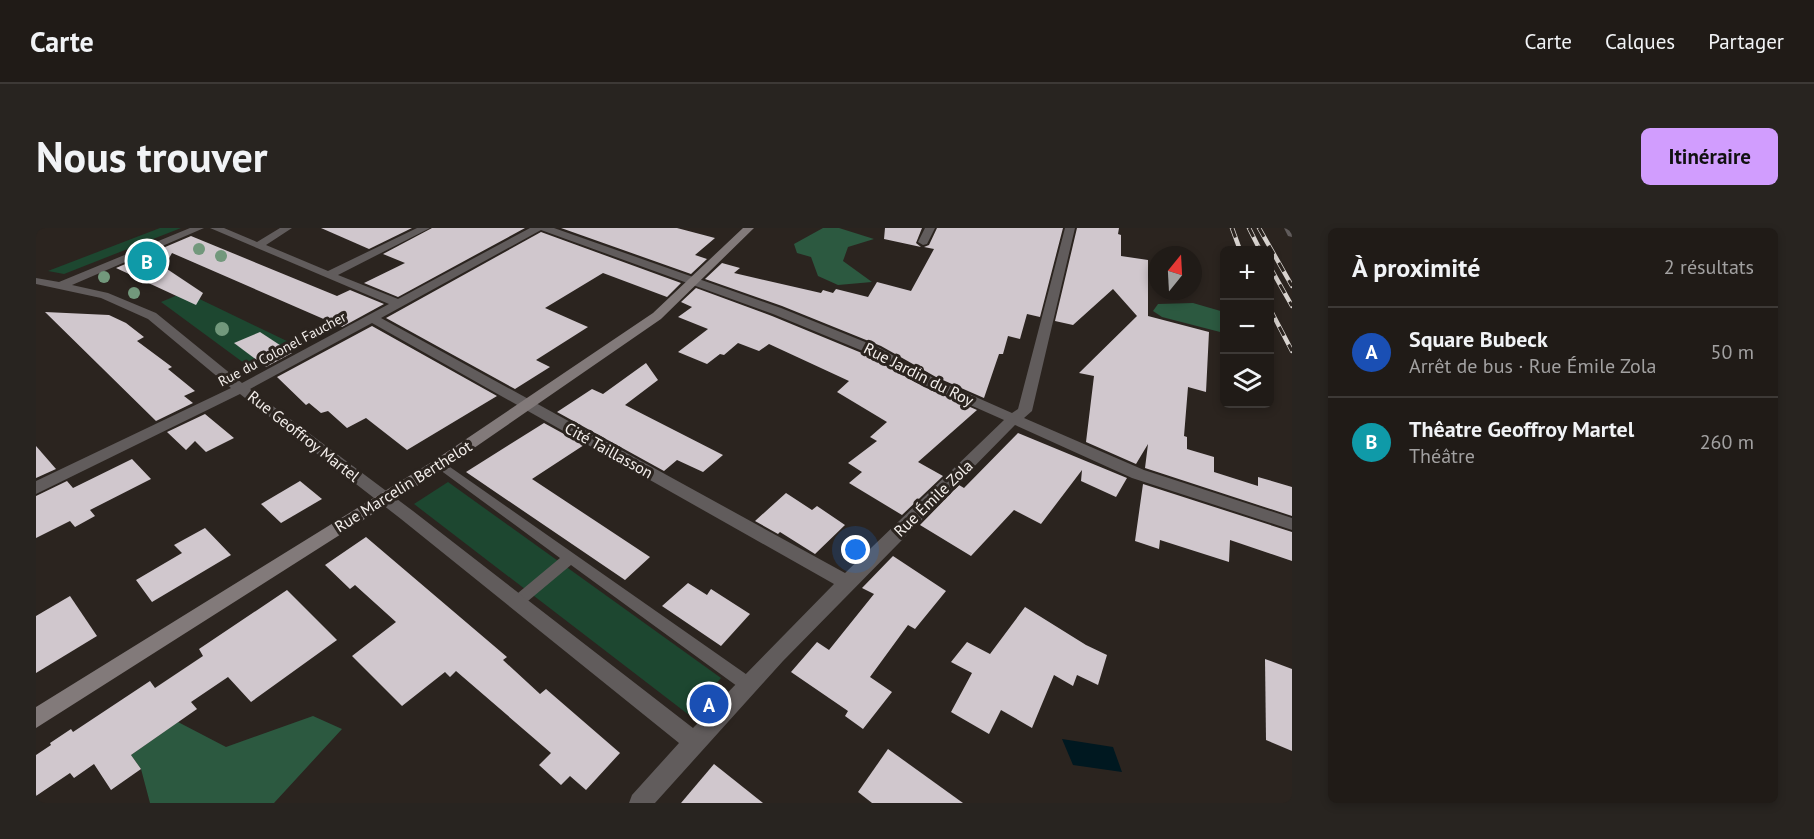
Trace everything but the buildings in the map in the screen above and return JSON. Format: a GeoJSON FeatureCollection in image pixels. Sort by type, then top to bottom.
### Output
{"type":"FeatureCollection","features":[{"type":"Feature","properties":{"kind":"main road","name":"Rue Marcelin Berthelot"},"geometry":{"type":"LineString","coordinates":[[36,718],[384,497],[440,464],[657,316],[749,228]]}},
{"type":"Feature","properties":{"kind":"street"},"geometry":{"type":"LineString","coordinates":[[62,285],[199,228]]}},
{"type":"Feature","properties":{"kind":"street"},"geometry":{"type":"LineString","coordinates":[[215,228],[399,304]]}},
{"type":"Feature","properties":{"kind":"street"},"geometry":{"type":"LineString","coordinates":[[258,246],[287,228]]}},
{"type":"Feature","properties":{"kind":"street"},"geometry":{"type":"LineString","coordinates":[[328,275],[425,228]]}},
{"type":"Feature","properties":{"kind":"street","name":"Rue du Colonel Faucher"},"geometry":{"type":"LineString","coordinates":[[36,488],[242,388],[538,228]]}},
{"type":"Feature","properties":{"kind":"street","name":"Rue Jardin du Roy"},"geometry":{"type":"LineString","coordinates":[[544,228],[777,310],[875,351],[930,382],[1138,474],[1292,524]]}},
{"type":"Feature","properties":{"kind":"street"},"geometry":{"type":"LineString","coordinates":[[923,242],[930,228]]}},
{"type":"Feature","properties":{"kind":"street","name":"Rue Émile Zola"},"geometry":{"type":"LineString","coordinates":[[640,803],[693,741],[846,582],[1012,420],[1025,411],[1070,228]]}},
{"type":"Feature","properties":{"kind":"street"},"geometry":{"type":"LineString","coordinates":[[1289,228],[1292,234]]}},
{"type":"Feature","properties":{"kind":"street","name":"Rue Geoffroy Martel"},"geometry":{"type":"LineString","coordinates":[[36,281],[104,296],[128,304],[152,316],[693,741]]}},
{"type":"Feature","properties":{"kind":"street","name":"Cité Taillasson"},"geometry":{"type":"LineString","coordinates":[[372,318],[846,582]]}},
{"type":"Feature","properties":{"kind":"lane"},"geometry":{"type":"LineString","coordinates":[[440,464],[747,684]]}},
{"type":"Feature","properties":{"kind":"lane"},"geometry":{"type":"LineString","coordinates":[[517,602],[570,558]]}},
{"type":"Feature","properties":{"kind":"green space"},"geometry":{"type":"Polygon","coordinates":[[[160,228],[181,228],[64,274],[48,271],[160,228]]]}},
{"type":"Feature","properties":{"kind":"green space"},"geometry":{"type":"Polygon","coordinates":[[[823,228],[839,228],[874,239],[848,247],[843,261],[872,282],[838,285],[818,276],[811,257],[797,253],[794,244],[823,228]]]}},
{"type":"Feature","properties":{"kind":"green space"},"geometry":{"type":"Polygon","coordinates":[[[185,292],[291,343],[264,358],[268,362],[253,368],[248,366],[161,302],[185,292]]]}},
{"type":"Feature","properties":{"kind":"green space"},"geometry":{"type":"Polygon","coordinates":[[[1193,303],[1220,311],[1220,332],[1162,317],[1153,311],[1158,304],[1193,303]]]}},
{"type":"Feature","properties":{"kind":"green space"},"geometry":{"type":"Polygon","coordinates":[[[448,482],[721,678],[689,715],[414,504],[448,482]]]}},
{"type":"Feature","properties":{"kind":"green space"},"geometry":{"type":"Polygon","coordinates":[[[313,716],[342,729],[274,803],[150,803],[141,769],[131,755],[178,722],[226,747],[313,716]]]}},
{"type":"Feature","properties":{"kind":"water"},"geometry":{"type":"Polygon","coordinates":[[[1062,739],[1113,747],[1122,772],[1073,765],[1062,739]]]}},
{"type":"Feature","properties":{"kind":"railway"},"geometry":{"type":"LineString","coordinates":[[1232,228],[1239,246]]}},
{"type":"Feature","properties":{"kind":"railway"},"geometry":{"type":"LineString","coordinates":[[1249,228],[1258,246]]}},
{"type":"Feature","properties":{"kind":"railway"},"geometry":{"type":"LineString","coordinates":[[1259,228],[1292,286]]}},
{"type":"Feature","properties":{"kind":"railway"},"geometry":{"type":"LineString","coordinates":[[1274,274],[1292,306]]}},
{"type":"Feature","properties":{"kind":"railway"},"geometry":{"type":"LineString","coordinates":[[1274,317],[1292,351]]}},
{"type":"Feature","properties":{"kind":"place","name":"Thêatre Geoffroy Martel"},"geometry":{"type":"Point","coordinates":[147,261]}},
{"type":"Feature","properties":{"kind":"place","name":"Square Bubeck"},"geometry":{"type":"Point","coordinates":[709,704]}}]}
